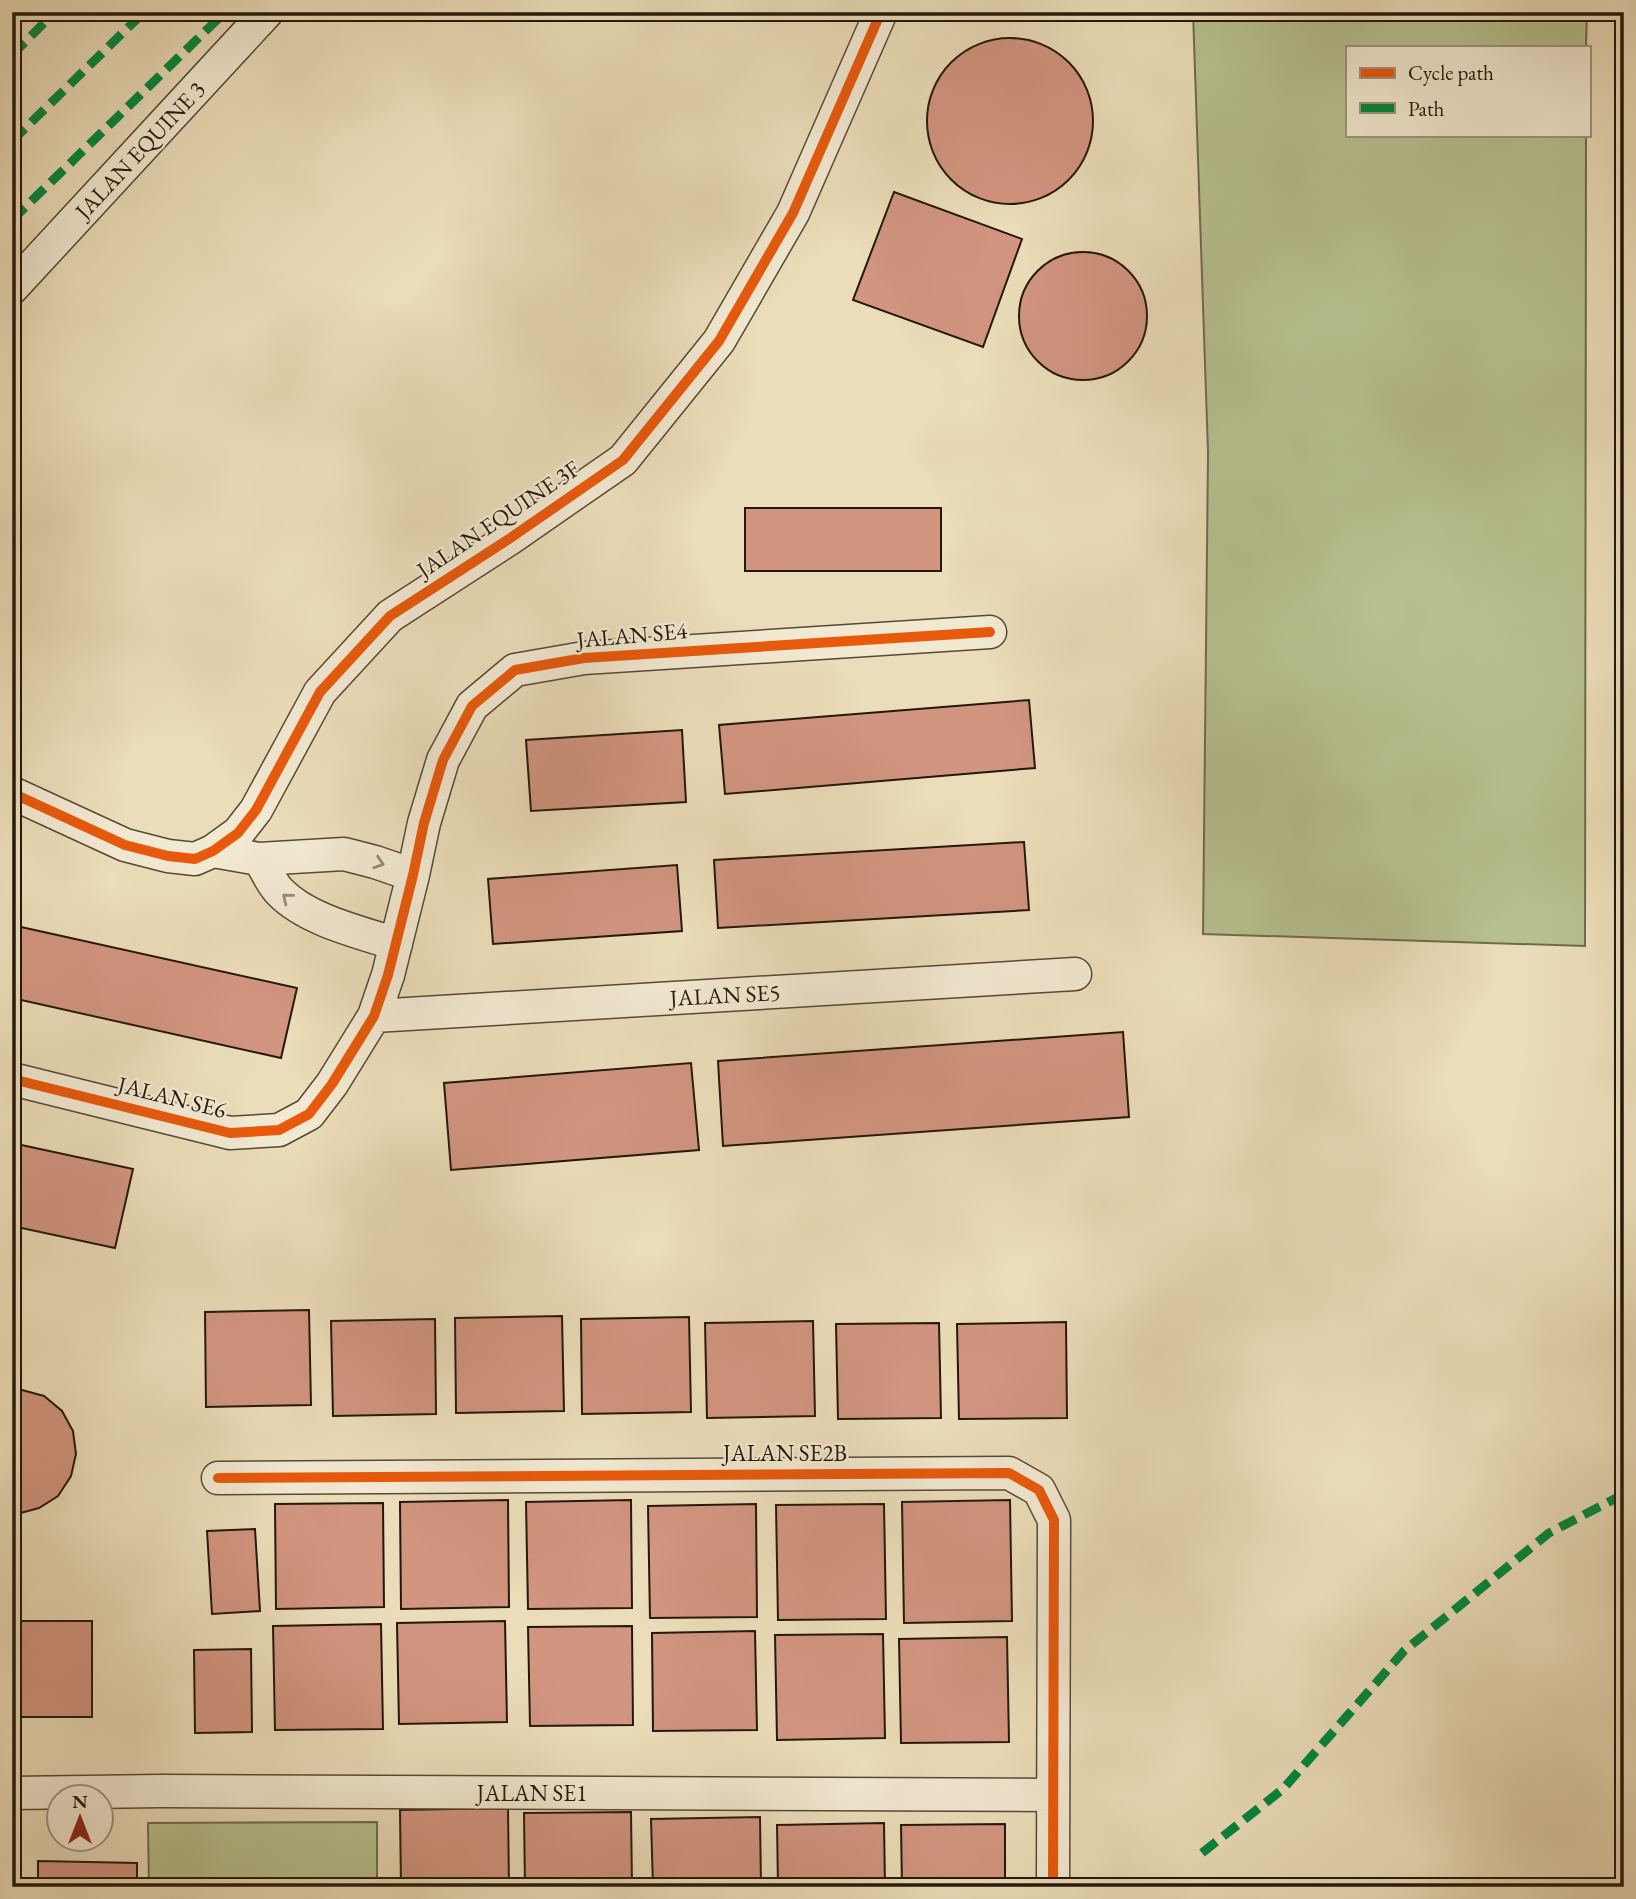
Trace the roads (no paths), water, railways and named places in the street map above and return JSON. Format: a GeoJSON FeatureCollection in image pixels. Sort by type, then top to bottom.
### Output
{"type":"FeatureCollection","features":[{"type":"Feature","properties":{"kind":"street","name":"JALAN EQUINE 3"},"geometry":{"type":"LineString","coordinates":[[12,288],[267,12]]}},
{"type":"Feature","properties":{"kind":"street","name":"JALAN EQUINE 3F"},"geometry":{"type":"LineString","coordinates":[[12,793],[125,845],[168,856],[195,859],[213,851],[238,833],[256,810],[320,692],[390,615],[509,539],[623,460],[719,341],[793,213],[881,12]]}},
{"type":"Feature","properties":{"kind":"street","name":"JALAN SE4"},"geometry":{"type":"LineString","coordinates":[[413,875],[424,823],[443,760],[472,706],[514,670],[584,659],[990,632]]}},
{"type":"Feature","properties":{"kind":"street"},"geometry":{"type":"LineString","coordinates":[[213,851],[259,859],[344,854],[413,875]]}},
{"type":"Feature","properties":{"kind":"street"},"geometry":{"type":"LineString","coordinates":[[259,859],[278,890],[294,904],[329,922],[396,944]]}},
{"type":"Feature","properties":{"kind":"street","name":"JALAN SE6"},"geometry":{"type":"LineString","coordinates":[[12,1079],[230,1133],[279,1130],[309,1114],[332,1084],[374,1016],[413,875]]}},
{"type":"Feature","properties":{"kind":"street","name":"JALAN SE5"},"geometry":{"type":"LineString","coordinates":[[374,1016],[1075,974]]}},
{"type":"Feature","properties":{"kind":"street","name":"JALAN SE2B"},"geometry":{"type":"LineString","coordinates":[[218,1478],[1009,1473],[1039,1490],[1054,1520],[1053,1887]]}},
{"type":"Feature","properties":{"kind":"street","name":"JALAN SE1"},"geometry":{"type":"LineString","coordinates":[[12,1793],[189,1791],[1052,1794]]}}]}
